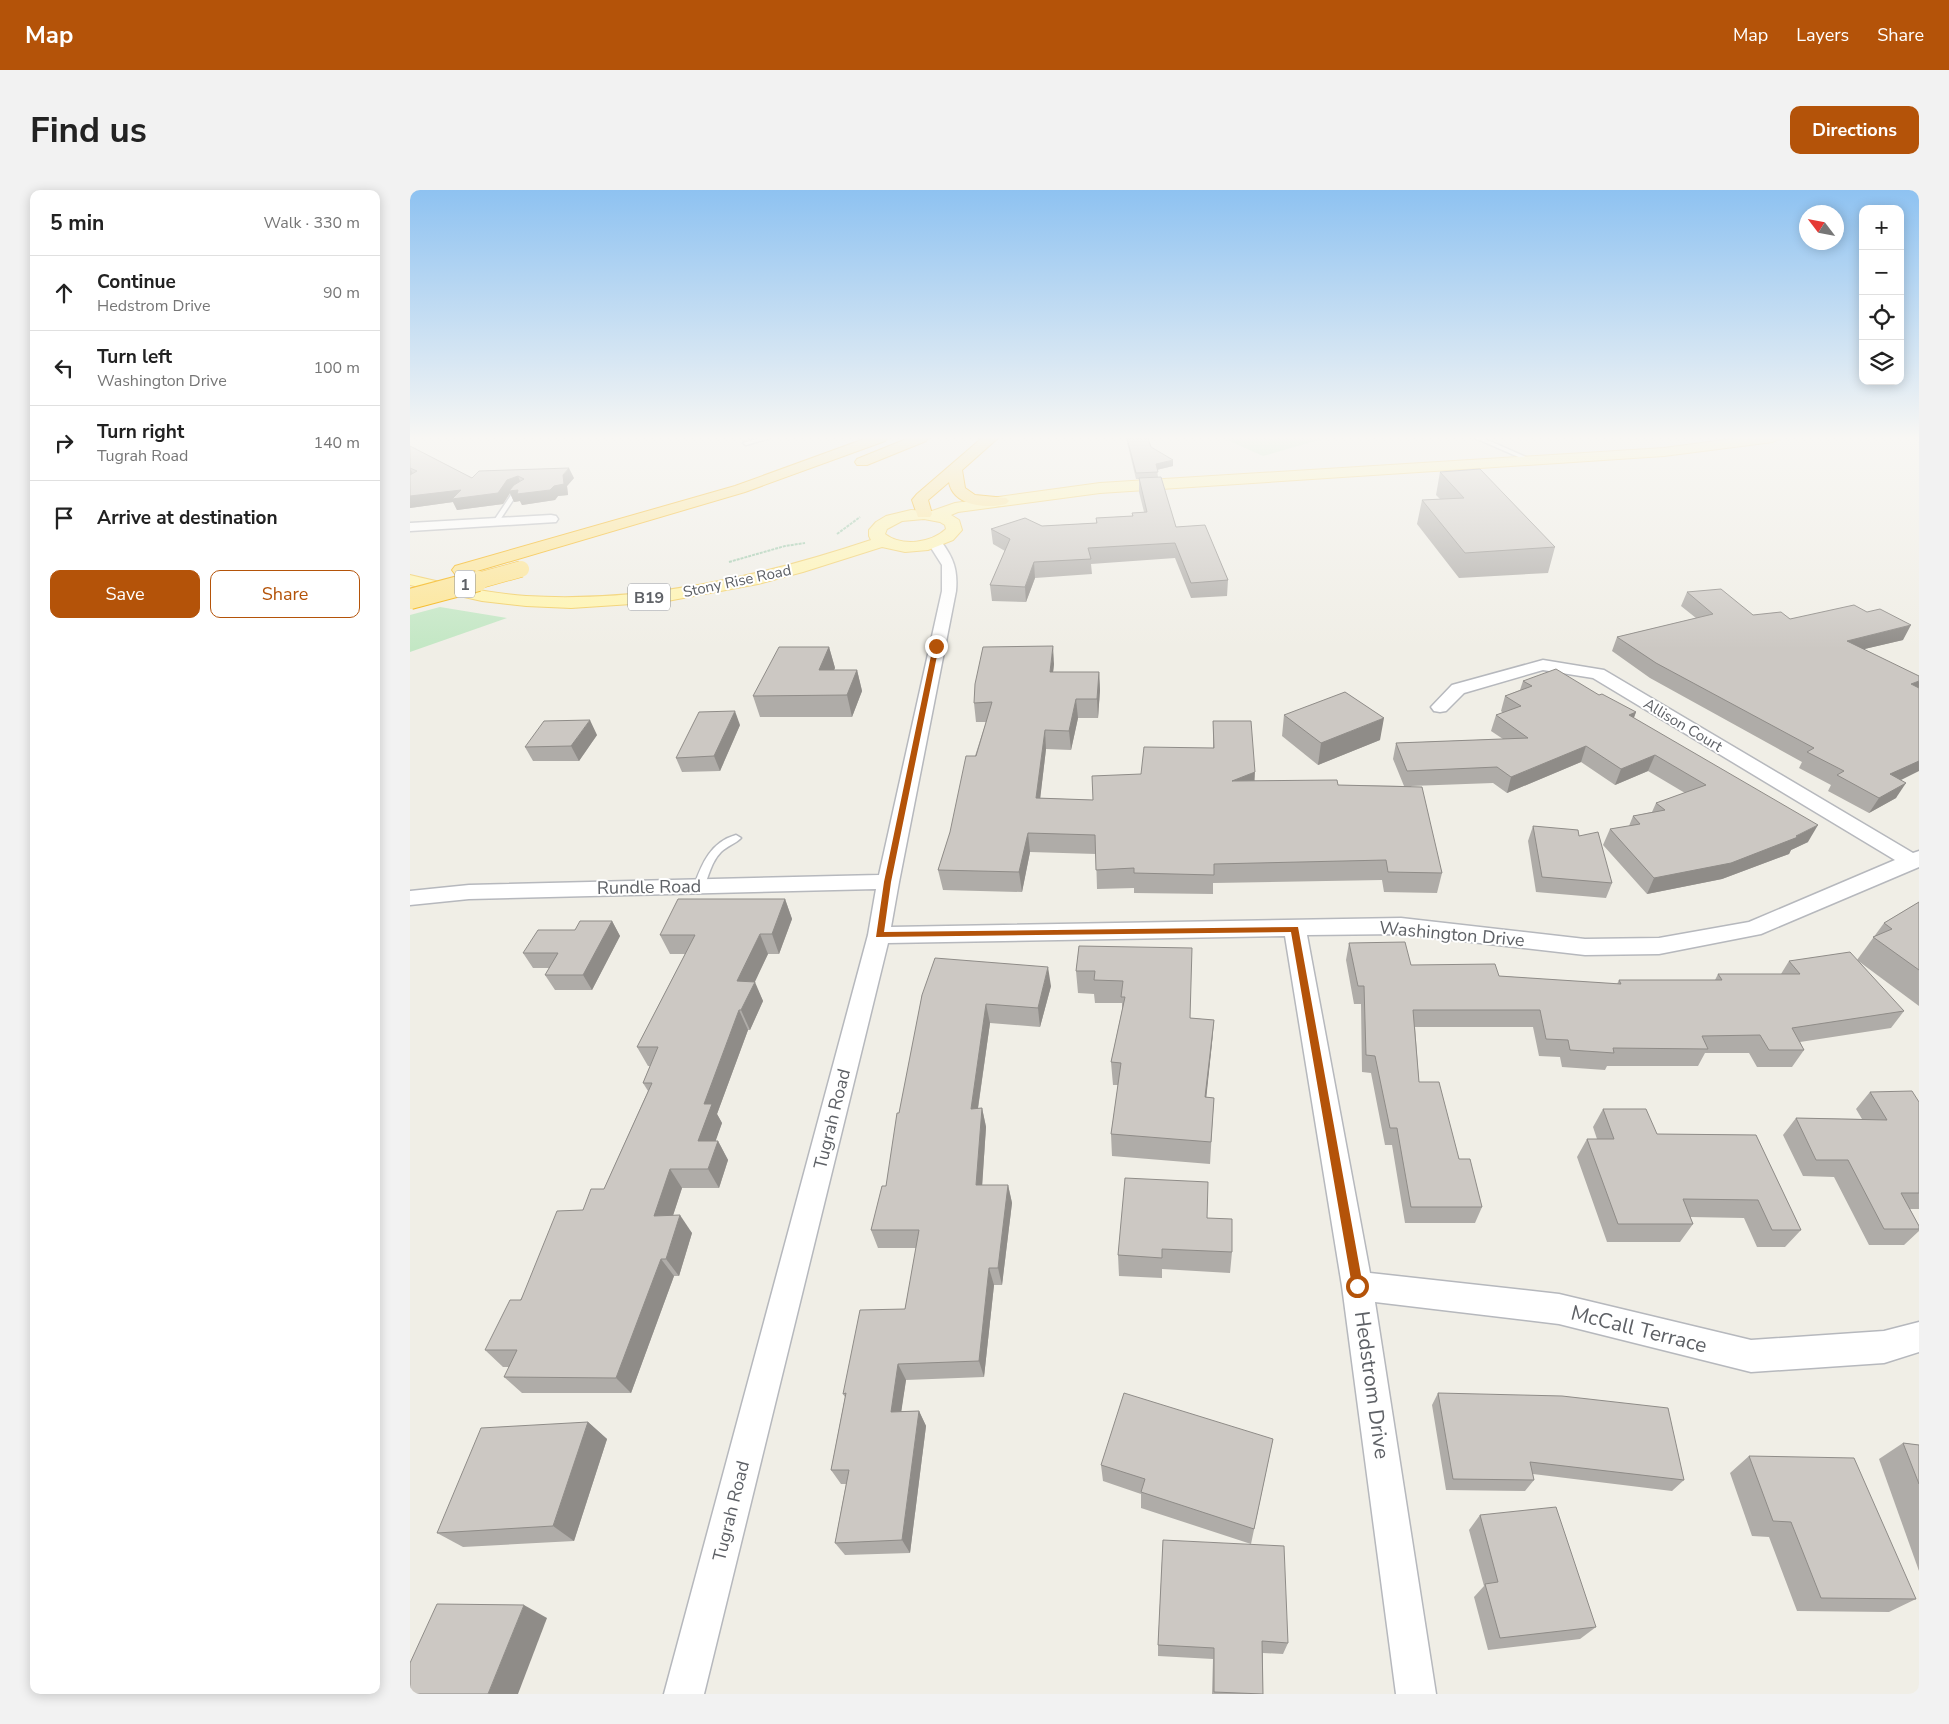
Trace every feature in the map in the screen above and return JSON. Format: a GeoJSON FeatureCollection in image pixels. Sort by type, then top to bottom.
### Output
{"type":"FeatureCollection","features":[{"type":"Feature","properties":{"kind":"highway","name":"1"},"geometry":{"type":"LineString","coordinates":[[410,584],[674,508]]}},
{"type":"Feature","properties":{"kind":"highway"},"geometry":{"type":"LineString","coordinates":[[585,550],[724,508]]}},
{"type":"Feature","properties":{"kind":"highway"},"geometry":{"type":"LineString","coordinates":[[925,508],[930,515]]}},
{"type":"Feature","properties":{"kind":"highway","name":"1"},"geometry":{"type":"LineString","coordinates":[[410,599],[539,563]]}},
{"type":"Feature","properties":{"kind":"main road"},"geometry":{"type":"LineString","coordinates":[[883,541],[877,533],[879,527],[886,522],[903,516],[930,515],[953,508]]}},
{"type":"Feature","properties":{"kind":"main road"},"geometry":{"type":"LineString","coordinates":[[935,543],[950,535],[954,526],[996,508]]}},
{"type":"Feature","properties":{"kind":"main road"},"geometry":{"type":"LineString","coordinates":[[930,515],[948,519],[954,526]]}},
{"type":"Feature","properties":{"kind":"main road","name":"B19"},"geometry":{"type":"LineString","coordinates":[[883,541],[909,546],[935,543]]}},
{"type":"Feature","properties":{"kind":"main road","name":"Stony Rise Road"},"geometry":{"type":"LineString","coordinates":[[410,580],[476,595],[526,601],[592,602],[657,597],[718,587],[776,574],[883,541]]}},
{"type":"Feature","properties":{"kind":"street"},"geometry":{"type":"LineString","coordinates":[[410,527],[551,519]]}},
{"type":"Feature","properties":{"kind":"street","name":"Tugrah Road"},"geometry":{"type":"LineString","coordinates":[[684,1694],[879,935],[888,882],[952,571],[942,551],[935,543]]}},
{"type":"Feature","properties":{"kind":"street","name":"Allison Court"},"geometry":{"type":"LineString","coordinates":[[1440,707],[1458,689],[1544,665],[1598,674],[1916,860]]}},
{"type":"Feature","properties":{"kind":"street","name":"Washington Drive"},"geometry":{"type":"LineString","coordinates":[[879,935],[1401,926],[1585,947],[1659,946],[1753,929],[1916,860]]}},
{"type":"Feature","properties":{"kind":"street","name":"Rundle Road"},"geometry":{"type":"LineString","coordinates":[[410,898],[469,892],[888,882]]}},
{"type":"Feature","properties":{"kind":"street","name":"Hedstrom Drive"},"geometry":{"type":"LineString","coordinates":[[1295,929],[1357,1286],[1416,1694]]}},
{"type":"Feature","properties":{"kind":"street","name":"McCall Terrace"},"geometry":{"type":"LineString","coordinates":[[1357,1286],[1559,1309],[1750,1356],[1884,1347],[1919,1337]]}},
{"type":"Feature","properties":{"kind":"lane"},"geometry":{"type":"LineString","coordinates":[[496,522],[505,508]]}},
{"type":"Feature","properties":{"kind":"lane"},"geometry":{"type":"LineString","coordinates":[[700,886],[710,858],[715,850],[726,841],[736,838]]}},
{"type":"Feature","properties":{"kind":"path"},"geometry":{"type":"LineString","coordinates":[[834,538],[844,527],[863,516]]}},
{"type":"Feature","properties":{"kind":"path"},"geometry":{"type":"LineString","coordinates":[[723,563],[785,546],[805,543]]}},
{"type":"Feature","properties":{"kind":"green space"},"geometry":{"type":"Polygon","coordinates":[[[440,607],[507,618],[410,652],[410,615],[440,607]]]}},
{"type":"Feature","properties":{"kind":"building"},"geometry":{"type":"Polygon","coordinates":[[[1146,508],[1170,508],[1176,527],[1205,525],[1228,580],[1191,583],[1175,543],[1088,548],[1091,559],[1034,562],[1025,587],[990,585],[1010,539],[991,529],[1025,518],[1042,526],[1097,523],[1096,518],[1133,516],[1132,513],[1147,512],[1146,508]]]}},
{"type":"Feature","properties":{"kind":"building"},"geometry":{"type":"Polygon","coordinates":[[[1429,508],[1518,508],[1555,547],[1465,553],[1429,508]]]}},
{"type":"Feature","properties":{"kind":"building"},"geometry":{"type":"Polygon","coordinates":[[[1721,589],[1753,615],[1781,612],[1790,619],[1854,605],[1867,612],[1880,609],[1911,625],[1847,641],[1919,676],[1919,681],[1911,684],[1919,688],[1919,761],[1890,774],[1906,783],[1879,798],[1837,775],[1844,771],[1807,752],[1814,748],[1656,663],[1617,637],[1713,614],[1687,592],[1721,589]]]}},
{"type":"Feature","properties":{"kind":"building"},"geometry":{"type":"Polygon","coordinates":[[[1053,646],[1050,672],[1099,672],[1097,699],[1076,699],[1069,731],[1045,730],[1036,798],[1093,800],[1092,776],[1141,774],[1144,747],[1214,748],[1213,721],[1251,721],[1255,772],[1232,781],[1337,780],[1338,785],[1422,787],[1442,873],[1388,872],[1386,860],[1214,864],[1214,875],[1134,873],[1134,868],[1096,870],[1095,835],[1028,833],[1019,872],[938,870],[950,832],[966,756],[976,756],[992,702],[974,703],[975,684],[983,647],[1053,646]]]}},
{"type":"Feature","properties":{"kind":"building"},"geometry":{"type":"Polygon","coordinates":[[[779,647],[829,647],[819,670],[857,670],[847,695],[753,696],[779,647]]]}},
{"type":"Feature","properties":{"kind":"building"},"geometry":{"type":"Polygon","coordinates":[[[1556,669],[1599,695],[1602,694],[1636,712],[1629,715],[1818,825],[1796,836],[1798,837],[1731,863],[1654,878],[1610,829],[1640,824],[1633,816],[1665,810],[1656,803],[1706,785],[1655,755],[1621,769],[1586,746],[1511,777],[1497,767],[1407,771],[1396,743],[1528,738],[1496,715],[1521,706],[1505,696],[1532,686],[1523,681],[1556,669]]]}},
{"type":"Feature","properties":{"kind":"building"},"geometry":{"type":"Polygon","coordinates":[[[1345,692],[1384,718],[1321,743],[1284,715],[1345,692]]]}},
{"type":"Feature","properties":{"kind":"building"},"geometry":{"type":"Polygon","coordinates":[[[735,711],[714,756],[676,758],[699,712],[735,711]]]}},
{"type":"Feature","properties":{"kind":"building"},"geometry":{"type":"Polygon","coordinates":[[[590,720],[571,746],[525,747],[544,721],[590,720]]]}},
{"type":"Feature","properties":{"kind":"building"},"geometry":{"type":"Polygon","coordinates":[[[1533,826],[1578,830],[1579,836],[1598,832],[1612,883],[1542,877],[1533,826]]]}},
{"type":"Feature","properties":{"kind":"building"},"geometry":{"type":"Polygon","coordinates":[[[678,899],[785,899],[772,934],[760,934],[737,981],[755,982],[741,1010],[739,1010],[704,1104],[712,1104],[698,1141],[718,1141],[708,1169],[670,1169],[654,1216],[680,1215],[666,1259],[661,1259],[616,1378],[504,1377],[517,1350],[485,1350],[510,1300],[521,1300],[557,1211],[583,1210],[591,1189],[604,1189],[652,1083],[643,1083],[658,1047],[637,1047],[695,935],[660,935],[678,899]]]}},
{"type":"Feature","properties":{"kind":"building"},"geometry":{"type":"Polygon","coordinates":[[[1919,902],[1919,970],[1873,937],[1892,929],[1884,923],[1919,902]]]}},
{"type":"Feature","properties":{"kind":"building"},"geometry":{"type":"Polygon","coordinates":[[[580,921],[612,921],[583,975],[545,975],[558,953],[523,953],[538,930],[575,930],[580,921]]]}},
{"type":"Feature","properties":{"kind":"building"},"geometry":{"type":"Polygon","coordinates":[[[1405,942],[1411,965],[1495,964],[1499,976],[1621,984],[1619,980],[1722,980],[1718,974],[1800,974],[1789,961],[1850,952],[1904,1011],[1792,1028],[1804,1050],[1769,1050],[1760,1035],[1702,1036],[1708,1049],[1613,1048],[1614,1053],[1570,1050],[1568,1040],[1546,1039],[1540,1010],[1413,1010],[1419,1082],[1439,1082],[1459,1159],[1470,1159],[1482,1207],[1411,1207],[1397,1128],[1390,1128],[1375,1056],[1366,1055],[1364,986],[1358,986],[1349,943],[1405,942]]]}},
{"type":"Feature","properties":{"kind":"building"},"geometry":{"type":"Polygon","coordinates":[[[1079,946],[1192,948],[1190,1018],[1214,1020],[1205,1097],[1214,1098],[1211,1142],[1111,1134],[1121,1063],[1111,1062],[1125,997],[1121,997],[1123,981],[1094,980],[1095,971],[1076,971],[1079,946]]]}},
{"type":"Feature","properties":{"kind":"building"},"geometry":{"type":"Polygon","coordinates":[[[935,958],[1048,967],[1038,1008],[986,1004],[971,1109],[982,1108],[976,1185],[1008,1185],[998,1268],[989,1268],[979,1361],[898,1364],[891,1412],[919,1411],[902,1540],[835,1543],[849,1470],[831,1470],[846,1393],[843,1394],[860,1310],[905,1309],[919,1230],[871,1230],[882,1186],[886,1186],[897,1113],[899,1113],[922,995],[935,958]]]}},
{"type":"Feature","properties":{"kind":"building"},"geometry":{"type":"Polygon","coordinates":[[[1912,1091],[1919,1102],[1919,1193],[1901,1193],[1919,1229],[1884,1229],[1848,1160],[1816,1160],[1796,1118],[1887,1120],[1870,1092],[1912,1091]]]}},
{"type":"Feature","properties":{"kind":"building"},"geometry":{"type":"Polygon","coordinates":[[[1603,1109],[1646,1109],[1657,1134],[1756,1135],[1801,1230],[1772,1230],[1758,1200],[1683,1199],[1693,1224],[1618,1224],[1587,1139],[1614,1139],[1603,1109]]]}},
{"type":"Feature","properties":{"kind":"building"},"geometry":{"type":"Polygon","coordinates":[[[1125,1178],[1208,1182],[1207,1218],[1232,1219],[1232,1252],[1162,1249],[1162,1258],[1118,1255],[1125,1178]]]}},
{"type":"Feature","properties":{"kind":"building"},"geometry":{"type":"Polygon","coordinates":[[[1124,1393],[1273,1439],[1254,1529],[1141,1492],[1145,1479],[1101,1465],[1124,1393]]]}},
{"type":"Feature","properties":{"kind":"building"},"geometry":{"type":"Polygon","coordinates":[[[1438,1393],[1562,1396],[1668,1408],[1684,1480],[1530,1462],[1534,1480],[1453,1479],[1438,1393]]]}},
{"type":"Feature","properties":{"kind":"building"},"geometry":{"type":"Polygon","coordinates":[[[588,1422],[553,1526],[437,1533],[481,1428],[588,1422]]]}},
{"type":"Feature","properties":{"kind":"building"},"geometry":{"type":"Polygon","coordinates":[[[1903,1443],[1919,1445],[1919,1484],[1903,1443]]]}},
{"type":"Feature","properties":{"kind":"building"},"geometry":{"type":"Polygon","coordinates":[[[1749,1456],[1854,1458],[1916,1599],[1821,1598],[1791,1522],[1773,1521],[1749,1456]]]}},
{"type":"Feature","properties":{"kind":"building"},"geometry":{"type":"Polygon","coordinates":[[[1556,1507],[1596,1627],[1500,1638],[1485,1584],[1498,1582],[1480,1515],[1556,1507]]]}},
{"type":"Feature","properties":{"kind":"building"},"geometry":{"type":"Polygon","coordinates":[[[1163,1540],[1284,1546],[1288,1643],[1262,1641],[1263,1694],[1214,1692],[1214,1648],[1158,1645],[1163,1540]]]}},
{"type":"Feature","properties":{"kind":"building"},"geometry":{"type":"Polygon","coordinates":[[[437,1604],[524,1605],[488,1694],[410,1694],[410,1663],[437,1604]]]}},
{"type":"Feature","properties":{"kind":"route"},"geometry":{"type":"LineString","coordinates":[[936,646],[879,935],[1295,929],[1357,1286]]}}]}
